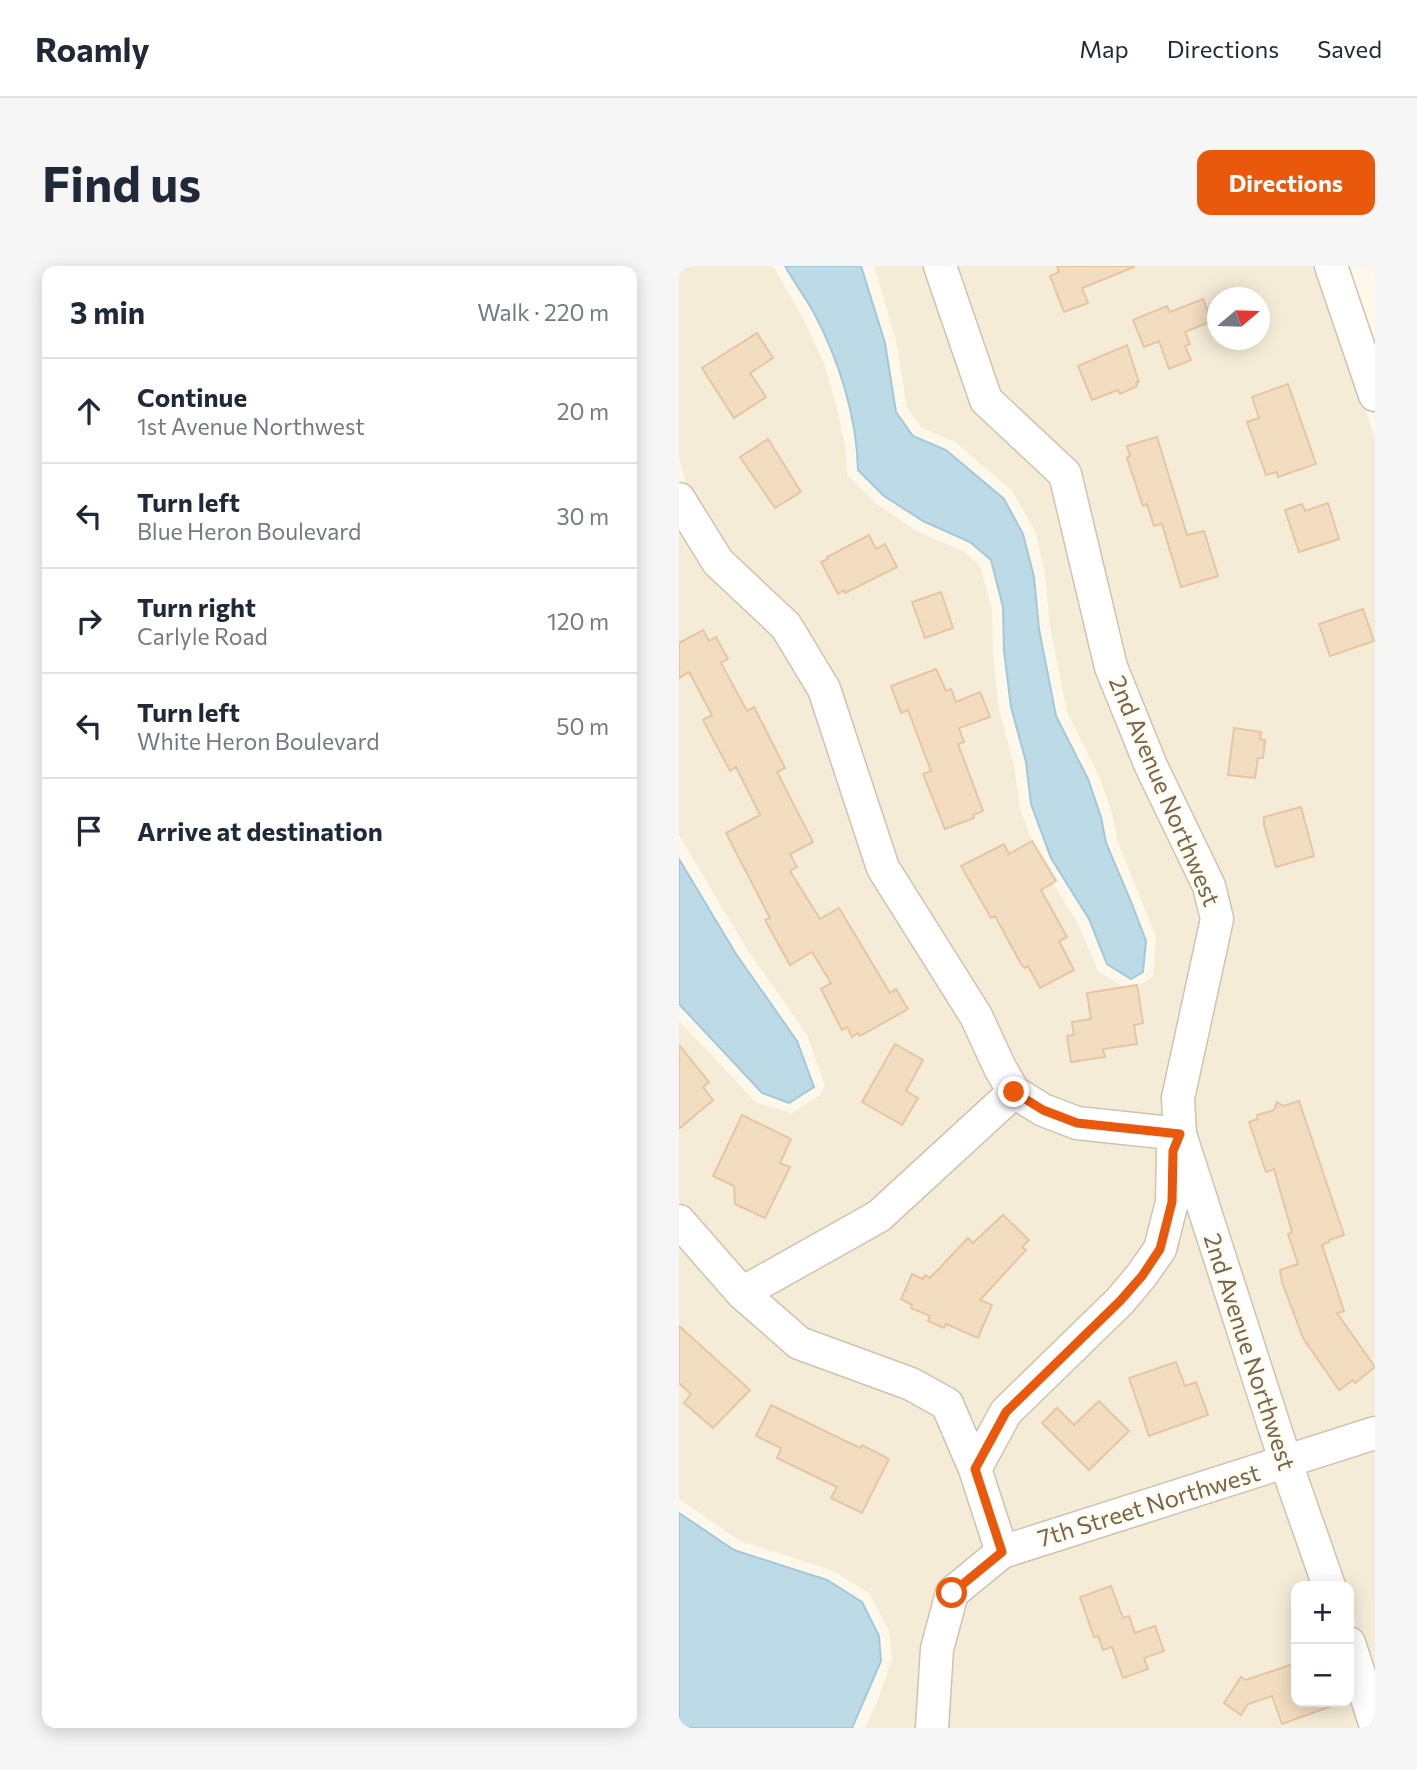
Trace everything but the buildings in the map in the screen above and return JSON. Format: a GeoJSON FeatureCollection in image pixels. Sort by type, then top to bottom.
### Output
{"type":"FeatureCollection","features":[{"type":"Feature","properties":{"kind":"street","name":"2nd Avenue Northwest"},"geometry":{"type":"LineString","coordinates":[[940,266],[986,400],[1065,474],[1111,667],[1151,766],[1209,886],[1217,919],[1178,1098],[1180,1134],[1199,1199],[1327,1581]]}},
{"type":"Feature","properties":{"kind":"street"},"geometry":{"type":"LineString","coordinates":[[1331,266],[1375,395]]}},
{"type":"Feature","properties":{"kind":"street"},"geometry":{"type":"LineString","coordinates":[[679,499],[718,562],[786,626],[824,690],[883,868],[976,1016],[1014,1092],[1043,1110],[1077,1123],[1180,1134],[1173,1151],[1172,1202],[1160,1249],[1142,1276],[1120,1301],[1006,1412],[975,1469]]}},
{"type":"Feature","properties":{"kind":"street"},"geometry":{"type":"LineString","coordinates":[[742,1293],[879,1216],[1014,1092]]}},
{"type":"Feature","properties":{"kind":"street"},"geometry":{"type":"LineString","coordinates":[[679,1221],[742,1293],[799,1343],[911,1384],[947,1404],[975,1469],[1002,1552],[952,1593],[937,1649],[932,1728]]}},
{"type":"Feature","properties":{"kind":"street","name":"7th Street Northwest"},"geometry":{"type":"LineString","coordinates":[[1002,1552],[1375,1433]]}},
{"type":"Feature","properties":{"kind":"street"},"geometry":{"type":"LineString","coordinates":[[1349,1644],[1375,1723]]}},
{"type":"Feature","properties":{"kind":"shaded area"},"geometry":{"type":"Polygon","coordinates":[[[679,266],[773,266],[803,318],[823,361],[846,451],[847,474],[877,504],[917,531],[963,551],[980,566],[992,609],[999,710],[1014,765],[1020,808],[1040,862],[1078,924],[1098,971],[1124,987],[1137,987],[1153,976],[1156,937],[1117,840],[1112,813],[1099,776],[1067,712],[1050,627],[1045,574],[1035,531],[1012,491],[955,442],[922,428],[907,408],[896,340],[874,266],[925,266],[1053,481],[1196,890],[1204,920],[1165,1120],[1081,1111],[1050,1099],[1025,1083],[896,863],[835,683],[729,555],[687,487],[679,458],[679,266]]]}},
{"type":"Feature","properties":{"kind":"shaded area"},"geometry":{"type":"Polygon","coordinates":[[[954,266],[1317,266],[1375,438],[1375,1420],[1295,1447],[1194,1134],[1198,1128],[1192,1123],[1191,1099],[1231,921],[1124,662],[1078,471],[998,393],[954,266]]]}},
{"type":"Feature","properties":{"kind":"shaded area"},"geometry":{"type":"Polygon","coordinates":[[[679,524],[775,634],[811,695],[998,1091],[871,1207],[745,1278],[679,1201],[679,1021],[757,1103],[792,1113],[820,1095],[825,1086],[807,1035],[746,948],[679,835],[679,524]]]}},
{"type":"Feature","properties":{"kind":"shaded area"},"geometry":{"type":"Polygon","coordinates":[[[1015,1108],[1161,1144],[1158,1201],[1148,1245],[1131,1270],[977,1440],[807,1333],[764,1295],[1015,1108]]]}},
{"type":"Feature","properties":{"kind":"shaded area"},"geometry":{"type":"Polygon","coordinates":[[[1185,1201],[1269,1456],[1011,1537],[989,1470],[1017,1419],[1185,1201]]]}},
{"type":"Feature","properties":{"kind":"shaded area"},"geometry":{"type":"Polygon","coordinates":[[[679,1241],[736,1310],[739,1309],[936,1413],[960,1470],[957,1476],[964,1479],[987,1549],[944,1584],[918,1728],[865,1728],[892,1659],[889,1631],[869,1593],[831,1570],[740,1541],[679,1499],[679,1241]]]}},
{"type":"Feature","properties":{"kind":"shaded area"},"geometry":{"type":"Polygon","coordinates":[[[1375,1446],[1375,1680],[1354,1617],[1354,1581],[1341,1581],[1302,1470],[1375,1446]]]}},
{"type":"Feature","properties":{"kind":"shaded area"},"geometry":{"type":"Polygon","coordinates":[[[1277,1479],[1313,1581],[1291,1581],[1291,1707],[1354,1707],[1354,1703],[1362,1728],[945,1728],[950,1650],[964,1599],[1008,1563],[1277,1479]]]}},
{"type":"Feature","properties":{"kind":"water"},"geometry":{"type":"Polygon","coordinates":[[[785,266],[861,266],[885,343],[896,412],[913,436],[946,450],[1004,499],[1023,534],[1034,577],[1039,629],[1056,716],[1088,779],[1101,817],[1106,843],[1146,941],[1143,972],[1131,979],[1107,964],[1089,919],[1051,858],[1031,804],[1026,762],[1011,707],[1004,651],[1003,607],[991,560],[970,542],[923,521],[884,496],[858,470],[854,430],[839,369],[814,313],[785,266]]]}},
{"type":"Feature","properties":{"kind":"water"},"geometry":{"type":"Polygon","coordinates":[[[679,859],[736,954],[797,1041],[814,1087],[789,1103],[762,1093],[679,1004],[679,859]]]}},
{"type":"Feature","properties":{"kind":"water"},"geometry":{"type":"Polygon","coordinates":[[[679,1513],[734,1550],[827,1580],[862,1602],[879,1636],[881,1661],[852,1728],[679,1728],[679,1513]]]}},
{"type":"Feature","properties":{"kind":"route"},"geometry":{"type":"LineString","coordinates":[[952,1593],[1002,1552],[975,1469],[1006,1412],[1120,1301],[1142,1276],[1160,1249],[1172,1202],[1173,1151],[1180,1134],[1077,1123],[1043,1110],[1014,1092]]}}]}
